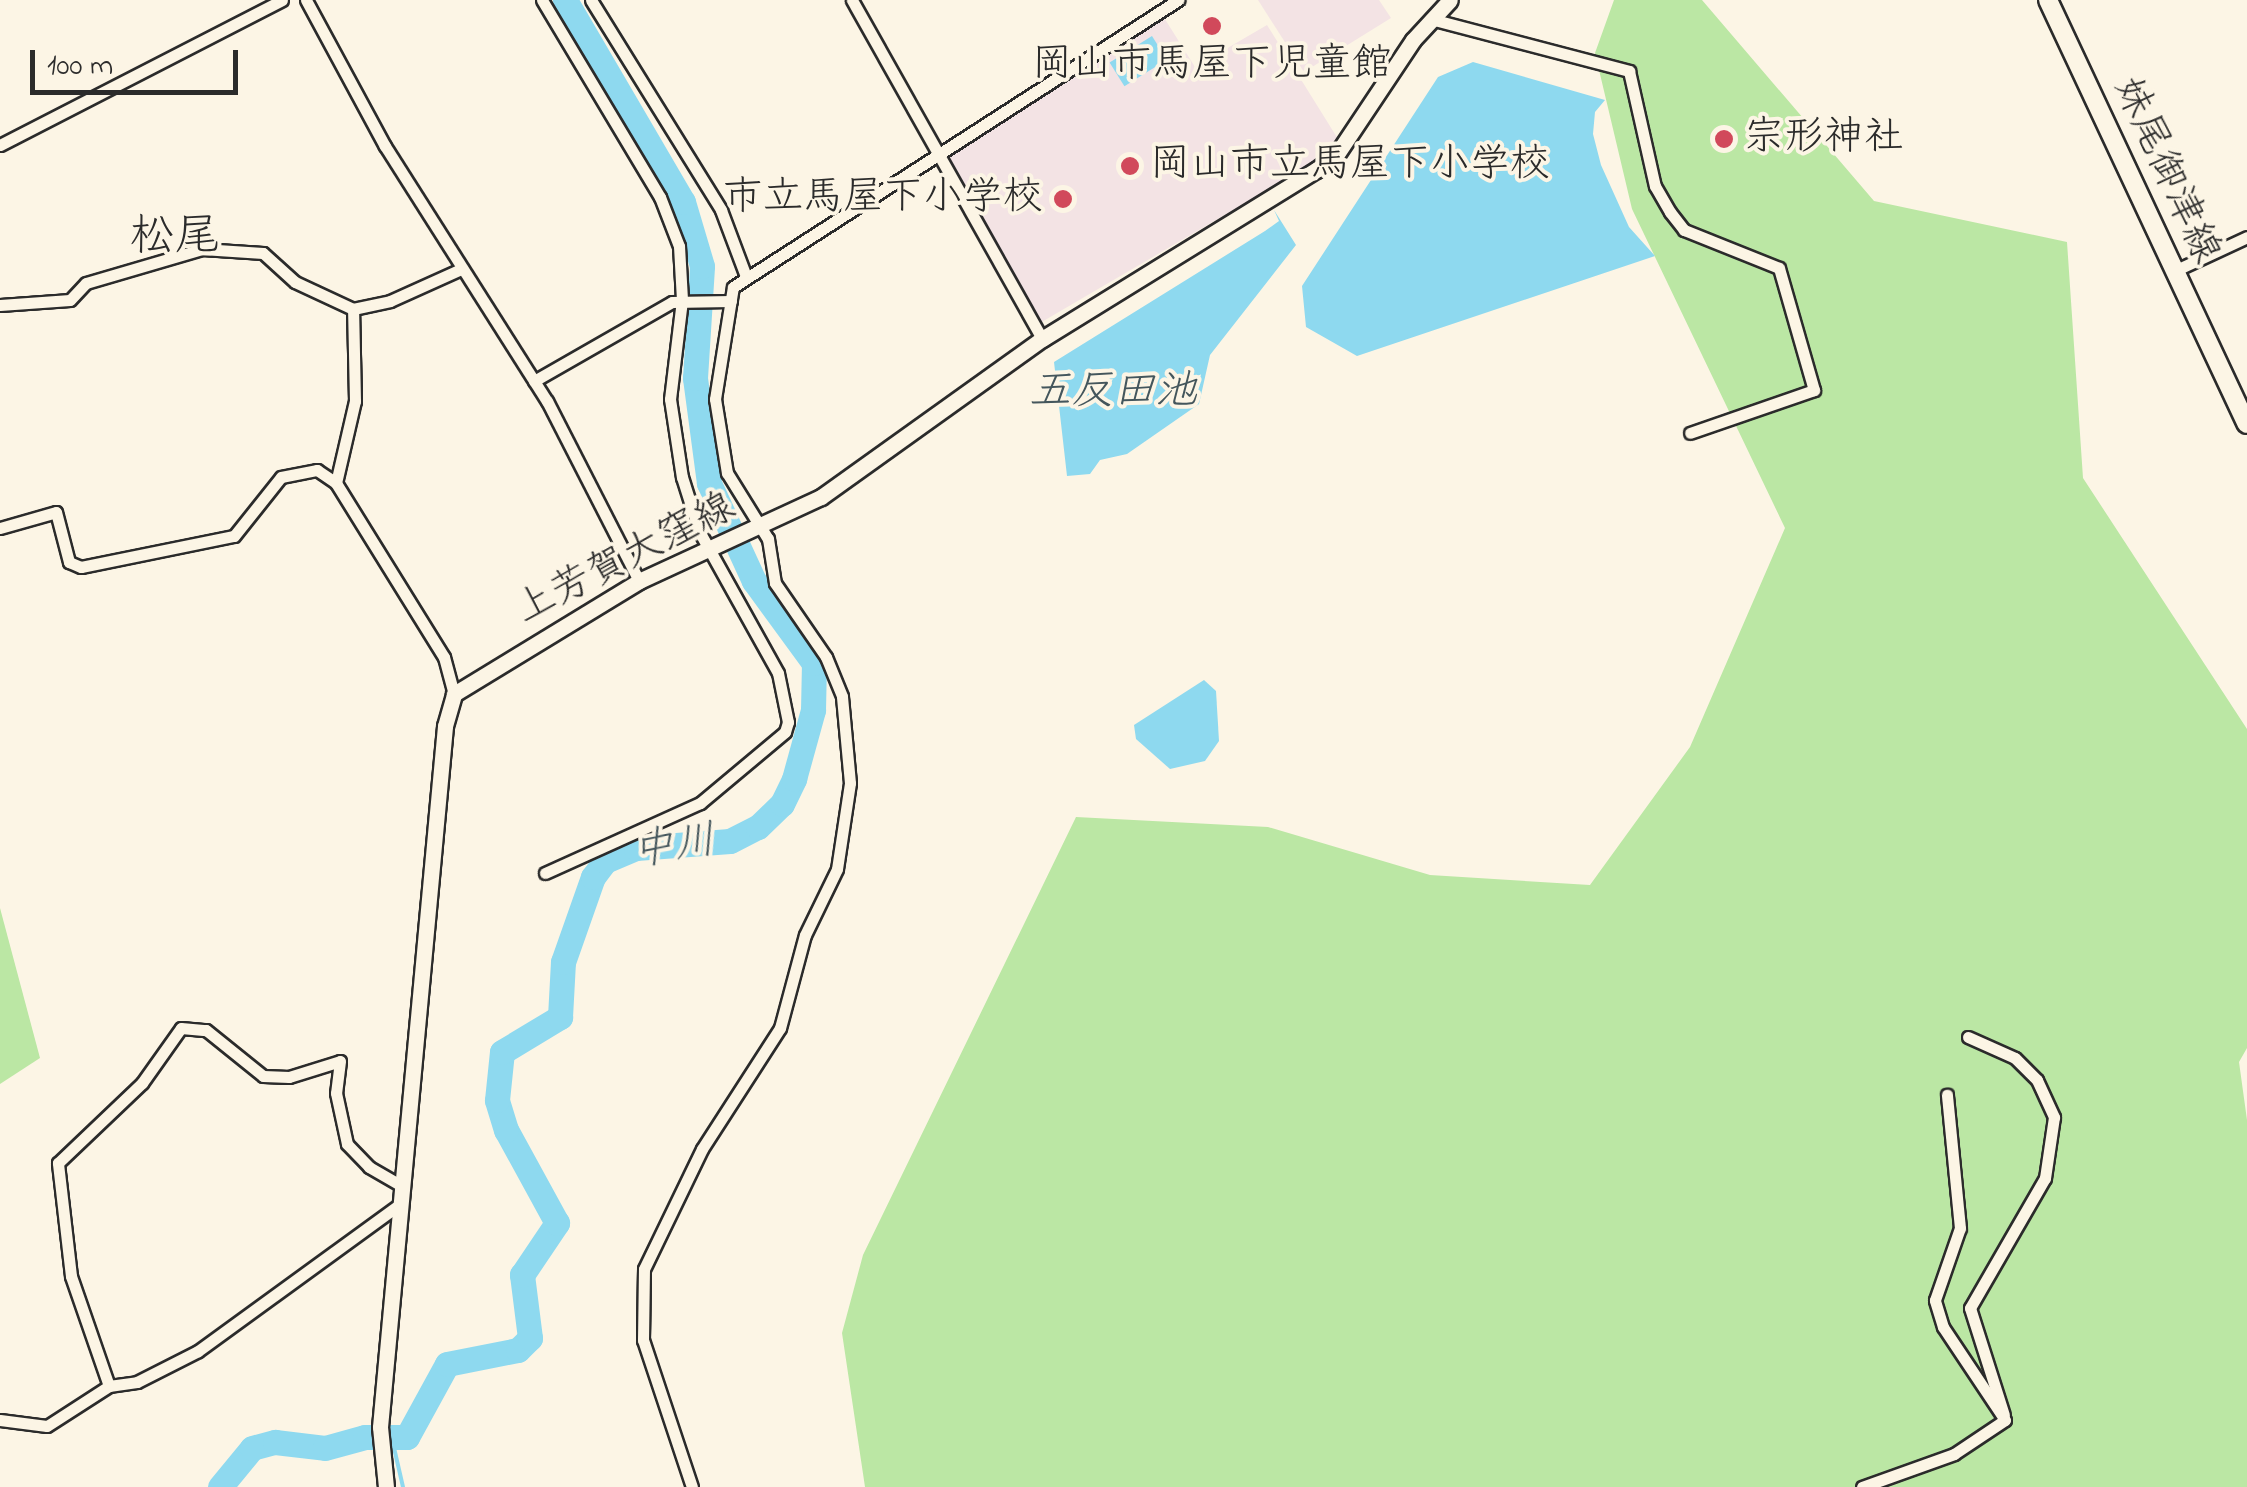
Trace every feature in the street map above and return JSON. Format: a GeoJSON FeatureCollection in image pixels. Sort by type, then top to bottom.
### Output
{"type":"FeatureCollection","features":[{"type":"Feature","properties":{"kind":"main road","name":"上芳賀大窪線"},"geometry":{"type":"LineString","coordinates":[[454,694],[639,581],[756,529],[860,472],[1042,339],[1337,154],[1430,19],[1450,0]]}},
{"type":"Feature","properties":{"kind":"main road","name":"妹尾御津線"},"geometry":{"type":"LineString","coordinates":[[2048,0],[2172,272],[2247,424]]}},
{"type":"Feature","properties":{"kind":"main road"},"geometry":{"type":"LineString","coordinates":[[386,1487],[380,1428],[445,726],[454,694]]}},
{"type":"Feature","properties":{"kind":"street"},"geometry":{"type":"LineString","coordinates":[[0,145],[282,0]]}},
{"type":"Feature","properties":{"kind":"street"},"geometry":{"type":"LineString","coordinates":[[306,0],[461,269],[534,382],[639,581]]}},
{"type":"Feature","properties":{"kind":"street"},"geometry":{"type":"LineString","coordinates":[[542,0],[660,197],[678,246],[686,300],[670,399],[673,438],[713,546],[778,673],[788,708],[786,732],[700,804],[544,873]]}},
{"type":"Feature","properties":{"kind":"street"},"geometry":{"type":"LineString","coordinates":[[591,0],[721,210],[745,274]]}},
{"type":"Feature","properties":{"kind":"street"},"geometry":{"type":"LineString","coordinates":[[852,0],[1042,339]]}},
{"type":"Feature","properties":{"kind":"street"},"geometry":{"type":"LineString","coordinates":[[692,1487],[642,1340],[644,1269],[702,1148],[780,1028],[805,935],[837,869],[850,782],[842,696],[826,657],[776,583],[756,529],[727,473],[714,399],[726,301],[745,274],[1178,0]]}},
{"type":"Feature","properties":{"kind":"street"},"geometry":{"type":"LineString","coordinates":[[1430,19],[1629,71],[1656,186],[1670,212],[1684,230],[1780,268],[1814,390],[1690,433]]}},
{"type":"Feature","properties":{"kind":"street"},"geometry":{"type":"LineString","coordinates":[[2172,272],[2247,237]]}},
{"type":"Feature","properties":{"kind":"street"},"geometry":{"type":"LineString","coordinates":[[0,306],[70,300],[86,283],[202,249],[263,254],[295,282],[353,309],[390,301],[461,269]]}},
{"type":"Feature","properties":{"kind":"street"},"geometry":{"type":"LineString","coordinates":[[534,382],[686,300],[726,301]]}},
{"type":"Feature","properties":{"kind":"street"},"geometry":{"type":"LineString","coordinates":[[336,483],[354,401],[353,309]]}},
{"type":"Feature","properties":{"kind":"street"},"geometry":{"type":"LineString","coordinates":[[0,528],[56,512],[69,562],[81,568],[234,536],[281,478],[306,468],[336,483],[444,657],[454,694]]}},
{"type":"Feature","properties":{"kind":"street"},"geometry":{"type":"LineString","coordinates":[[110,1386],[70,1271],[58,1162],[142,1083],[181,1028],[206,1030],[263,1076],[289,1077],[340,1061],[336,1093],[347,1144],[369,1167],[402,1186]]}},
{"type":"Feature","properties":{"kind":"street"},"geometry":{"type":"LineString","coordinates":[[1968,1037],[2015,1058],[2038,1080],[2054,1117],[2045,1178],[1970,1308],[2001,1392],[2004,1420]]}},
{"type":"Feature","properties":{"kind":"street"},"geometry":{"type":"LineString","coordinates":[[1947,1095],[1960,1228],[1935,1300],[1943,1327],[2004,1420]]}},
{"type":"Feature","properties":{"kind":"street"},"geometry":{"type":"LineString","coordinates":[[0,1420],[47,1426],[110,1386],[136,1382],[198,1351],[400,1204]]}},
{"type":"Feature","properties":{"kind":"street"},"geometry":{"type":"LineString","coordinates":[[1862,1487],[1954,1454],[2004,1420]]}},
{"type":"Feature","properties":{"kind":"shaded area"},"geometry":{"type":"Polygon","coordinates":[[[1258,0],[1379,0],[1391,18],[1304,72],[1258,0]]]}},
{"type":"Feature","properties":{"kind":"shaded area","name":"岡山市立馬屋下小学校"},"geometry":{"type":"Polygon","coordinates":[[[1163,16],[1195,67],[1267,25],[1338,139],[1317,161],[1040,323],[947,159],[950,150],[1163,16]]]}},
{"type":"Feature","properties":{"kind":"green space"},"geometry":{"type":"Polygon","coordinates":[[[1614,0],[1702,0],[1874,201],[2067,242],[2083,478],[2247,729],[2247,1048],[2239,1062],[2247,1120],[2247,1487],[865,1487],[842,1333],[863,1255],[1076,817],[1268,827],[1430,875],[1590,885],[1690,747],[1785,528],[1632,209],[1595,53],[1614,0]]]}},
{"type":"Feature","properties":{"kind":"green space"},"geometry":{"type":"Polygon","coordinates":[[[0,908],[40,1058],[0,1084],[0,908]]]}},
{"type":"Feature","properties":{"kind":"water"},"geometry":{"type":"Polygon","coordinates":[[[1152,36],[1167,60],[1124,86],[1110,62],[1152,36]]]}},
{"type":"Feature","properties":{"kind":"water"},"geometry":{"type":"Polygon","coordinates":[[[1473,62],[1605,100],[1595,112],[1593,134],[1601,165],[1629,227],[1655,256],[1357,356],[1306,327],[1302,286],[1438,77],[1473,62]]]}},
{"type":"Feature","properties":{"kind":"water","name":"五反田池"},"geometry":{"type":"Polygon","coordinates":[[[1274,210],[1296,245],[1210,355],[1199,404],[1127,454],[1100,460],[1090,474],[1067,476],[1054,362],[1265,231],[1279,221],[1274,210]]]}},
{"type":"Feature","properties":{"kind":"water"},"geometry":{"type":"Polygon","coordinates":[[[1204,680],[1216,691],[1219,741],[1205,761],[1170,769],[1136,739],[1134,725],[1204,680]]]}},
{"type":"Feature","properties":{"kind":"waterway","name":"中川"},"geometry":{"type":"LineString","coordinates":[[220,1487],[252,1448],[275,1442],[325,1448],[365,1437],[407,1437],[447,1364],[518,1350],[530,1338],[522,1275],[557,1223],[506,1130],[497,1100],[502,1052],[560,1017],[563,962],[593,877],[605,861],[636,848],[730,841],[758,827],[782,804],[794,779],[813,710],[814,663],[754,581],[709,483],[695,378],[702,266],[683,202],[565,0]]}},
{"type":"Feature","properties":{"kind":"waterway"},"geometry":{"type":"LineString","coordinates":[[392,1439],[403,1487]]}},
{"type":"Feature","properties":{"kind":"place","name":"岡山市馬屋下児童館"},"geometry":{"type":"Point","coordinates":[1212,26]}},
{"type":"Feature","properties":{"kind":"place","name":"宗形神社"},"geometry":{"type":"Point","coordinates":[1724,139]}},
{"type":"Feature","properties":{"kind":"place","name":"岡山市立馬屋下小学校"},"geometry":{"type":"Point","coordinates":[1130,166]}},
{"type":"Feature","properties":{"kind":"place","name":"市立馬屋下小学校"},"geometry":{"type":"Point","coordinates":[1063,199]}},
{"type":"Feature","properties":{"kind":"district","name":"松尾"},"geometry":{"type":"Point","coordinates":[175,239]}}]}
